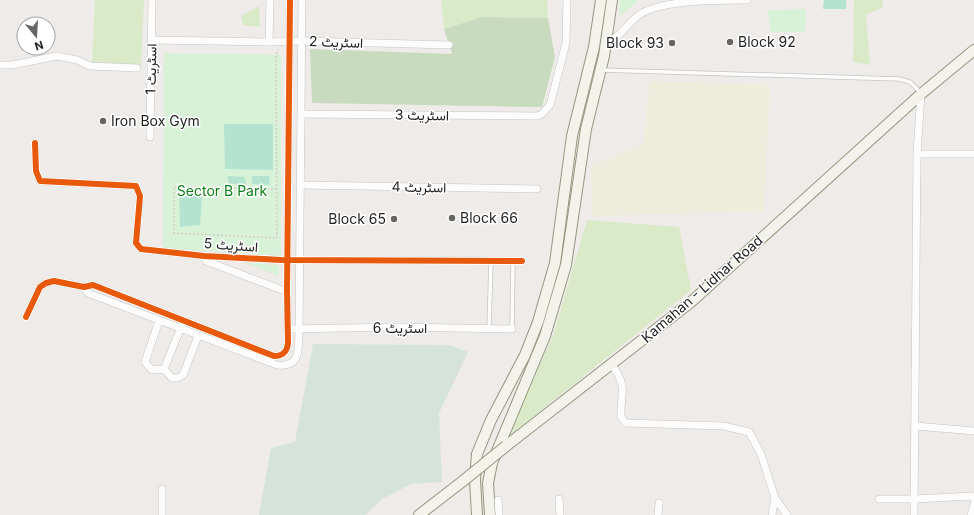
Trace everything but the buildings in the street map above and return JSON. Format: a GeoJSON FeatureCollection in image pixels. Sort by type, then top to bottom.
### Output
{"type":"FeatureCollection","features":[{"type":"Feature","properties":{"kind":"street","name":"اسٹریٹ 1"},"geometry":{"type":"LineString","coordinates":[[150,137],[152,0]]}},
{"type":"Feature","properties":{"kind":"street"},"geometry":{"type":"LineString","coordinates":[[269,42],[270,0]]}},
{"type":"Feature","properties":{"kind":"street"},"geometry":{"type":"LineString","coordinates":[[284,353],[288,343],[287,290],[290,0]]}},
{"type":"Feature","properties":{"kind":"street"},"geometry":{"type":"LineString","coordinates":[[84,287],[88,293],[277,365],[284,366],[291,364],[297,357],[299,330],[302,0]]}},
{"type":"Feature","properties":{"kind":"street","name":"اسٹریٹ 3"},"geometry":{"type":"LineString","coordinates":[[302,114],[529,116],[542,114],[550,105],[566,42],[567,0]]}},
{"type":"Feature","properties":{"kind":"street"},"geometry":{"type":"LineString","coordinates":[[477,515],[475,480],[477,454],[492,420],[525,356],[538,322],[555,263],[563,218],[572,136],[594,47],[600,0]]}},
{"type":"Feature","properties":{"kind":"street"},"geometry":{"type":"LineString","coordinates":[[490,515],[488,482],[492,463],[545,336],[569,255],[586,129],[607,42],[612,0]]}},
{"type":"Feature","properties":{"kind":"street"},"geometry":{"type":"LineString","coordinates":[[607,42],[615,38],[640,14],[656,5],[713,0],[747,0]]}},
{"type":"Feature","properties":{"kind":"street","name":"اسٹریٹ 2"},"geometry":{"type":"LineString","coordinates":[[151,40],[269,42],[302,41],[449,45]]}},
{"type":"Feature","properties":{"kind":"street","name":"Kamahan - Lidhar Road"},"geometry":{"type":"LineString","coordinates":[[419,515],[691,302],[921,94],[974,50]]}},
{"type":"Feature","properties":{"kind":"street"},"geometry":{"type":"LineString","coordinates":[[0,65],[12,66],[57,56],[77,60],[90,66],[137,68]]}},
{"type":"Feature","properties":{"kind":"street"},"geometry":{"type":"LineString","coordinates":[[914,515],[916,426],[917,154],[921,94]]}},
{"type":"Feature","properties":{"kind":"street","name":"اسٹریٹ 5"},"geometry":{"type":"LineString","coordinates":[[35,143],[36,171],[40,181],[136,186],[140,196],[136,243],[141,249],[204,256],[288,260],[522,262]]}},
{"type":"Feature","properties":{"kind":"street"},"geometry":{"type":"LineString","coordinates":[[917,154],[974,154]]}},
{"type":"Feature","properties":{"kind":"street","name":"اسٹریٹ 4"},"geometry":{"type":"LineString","coordinates":[[301,185],[537,189]]}},
{"type":"Feature","properties":{"kind":"street"},"geometry":{"type":"LineString","coordinates":[[563,218],[573,219]]}},
{"type":"Feature","properties":{"kind":"street"},"geometry":{"type":"LineString","coordinates":[[204,256],[206,261],[282,290],[287,290]]}},
{"type":"Feature","properties":{"kind":"street"},"geometry":{"type":"LineString","coordinates":[[26,317],[40,286],[46,282],[54,281],[84,287],[93,285],[274,356],[284,353]]}},
{"type":"Feature","properties":{"kind":"street"},"geometry":{"type":"LineString","coordinates":[[160,321],[145,362],[152,370],[164,369]]}},
{"type":"Feature","properties":{"kind":"street"},"geometry":{"type":"LineString","coordinates":[[164,369],[183,321]]}},
{"type":"Feature","properties":{"kind":"street","name":"اسٹریٹ 6"},"geometry":{"type":"LineString","coordinates":[[288,328],[299,330],[399,327],[512,329]]}},
{"type":"Feature","properties":{"kind":"street"},"geometry":{"type":"LineString","coordinates":[[164,369],[172,378],[178,378],[183,375],[198,336]]}},
{"type":"Feature","properties":{"kind":"street"},"geometry":{"type":"LineString","coordinates":[[284,353],[291,364]]}},
{"type":"Feature","properties":{"kind":"street"},"geometry":{"type":"LineString","coordinates":[[612,365],[621,379],[624,388],[621,413],[623,421],[626,423],[724,426],[749,432],[761,454],[775,498],[787,515]]}},
{"type":"Feature","properties":{"kind":"street"},"geometry":{"type":"LineString","coordinates":[[916,426],[974,431]]}},
{"type":"Feature","properties":{"kind":"street"},"geometry":{"type":"LineString","coordinates":[[162,489],[162,515]]}},
{"type":"Feature","properties":{"kind":"street"},"geometry":{"type":"LineString","coordinates":[[879,499],[973,496],[974,500]]}},
{"type":"Feature","properties":{"kind":"street"},"geometry":{"type":"LineString","coordinates":[[772,515],[775,498]]}},
{"type":"Feature","properties":{"kind":"street"},"geometry":{"type":"LineString","coordinates":[[559,499],[560,515]]}},
{"type":"Feature","properties":{"kind":"street"},"geometry":{"type":"LineString","coordinates":[[498,500],[499,515]]}},
{"type":"Feature","properties":{"kind":"street"},"geometry":{"type":"LineString","coordinates":[[658,515],[659,503]]}},
{"type":"Feature","properties":{"kind":"street"},"geometry":{"type":"LineString","coordinates":[[972,515],[974,504]]}},
{"type":"Feature","properties":{"kind":"lane"},"geometry":{"type":"LineString","coordinates":[[600,70],[898,78],[910,82],[921,94]]}},
{"type":"Feature","properties":{"kind":"lane"},"geometry":{"type":"LineString","coordinates":[[489,328],[490,262]]}},
{"type":"Feature","properties":{"kind":"lane"},"geometry":{"type":"LineString","coordinates":[[512,329],[514,262]]}},
{"type":"Feature","properties":{"kind":"path"},"geometry":{"type":"LineString","coordinates":[[277,189],[174,187],[174,233],[277,238],[277,189],[276,57],[278,49]]}},
{"type":"Feature","properties":{"kind":"green space"},"geometry":{"type":"Polygon","coordinates":[[[95,0],[144,0],[141,65],[92,63],[95,0]]]}},
{"type":"Feature","properties":{"kind":"green space"},"geometry":{"type":"Polygon","coordinates":[[[441,0],[547,0],[548,18],[482,17],[444,29],[441,0]]]}},
{"type":"Feature","properties":{"kind":"green space"},"geometry":{"type":"Polygon","coordinates":[[[620,0],[639,0],[619,17],[620,0]]]}},
{"type":"Feature","properties":{"kind":"green space"},"geometry":{"type":"Polygon","coordinates":[[[824,0],[846,0],[846,9],[823,9],[824,0]]]}},
{"type":"Feature","properties":{"kind":"green space"},"geometry":{"type":"Polygon","coordinates":[[[854,0],[883,0],[883,7],[866,15],[870,65],[853,62],[854,0]]]}},
{"type":"Feature","properties":{"kind":"green space"},"geometry":{"type":"Polygon","coordinates":[[[259,6],[260,27],[243,25],[241,16],[259,6]]]}},
{"type":"Feature","properties":{"kind":"green space"},"geometry":{"type":"Polygon","coordinates":[[[806,9],[805,32],[771,32],[768,10],[806,9]]]}},
{"type":"Feature","properties":{"kind":"green space"},"geometry":{"type":"Polygon","coordinates":[[[482,17],[548,18],[555,57],[542,107],[312,103],[310,49],[452,54],[444,29],[482,17]]]}},
{"type":"Feature","properties":{"kind":"green space","name":"Sector B Park"},"geometry":{"type":"Polygon","coordinates":[[[164,53],[281,55],[281,256],[163,248],[164,53]]]}},
{"type":"Feature","properties":{"kind":"green space"},"geometry":{"type":"Polygon","coordinates":[[[650,81],[770,85],[764,211],[592,216],[591,166],[643,144],[650,81]]]}},
{"type":"Feature","properties":{"kind":"green space"},"geometry":{"type":"Polygon","coordinates":[[[224,124],[273,124],[273,170],[225,169],[224,124]]]}},
{"type":"Feature","properties":{"kind":"green space"},"geometry":{"type":"Polygon","coordinates":[[[228,176],[245,177],[246,184],[228,184],[228,176]]]}},
{"type":"Feature","properties":{"kind":"green space"},"geometry":{"type":"Polygon","coordinates":[[[252,176],[269,176],[270,185],[252,184],[252,176]]]}},
{"type":"Feature","properties":{"kind":"green space"},"geometry":{"type":"Polygon","coordinates":[[[179,194],[202,196],[200,225],[180,227],[179,194]]]}},
{"type":"Feature","properties":{"kind":"green space"},"geometry":{"type":"Polygon","coordinates":[[[587,220],[679,227],[691,290],[506,438],[553,336],[587,220]]]}},
{"type":"Feature","properties":{"kind":"green space"},"geometry":{"type":"Polygon","coordinates":[[[246,263],[279,265],[278,276],[246,263]]]}},
{"type":"Feature","properties":{"kind":"shaded area"},"geometry":{"type":"Polygon","coordinates":[[[313,344],[449,345],[468,352],[439,413],[442,482],[411,484],[382,499],[365,515],[259,515],[271,448],[295,442],[313,344]]]}},
{"type":"Feature","properties":{"kind":"cycle path"},"geometry":{"type":"LineString","coordinates":[[26,317],[40,287],[46,283],[54,281],[84,287],[93,285],[274,356],[284,353],[287,349],[288,343],[287,290],[290,0]]}},
{"type":"Feature","properties":{"kind":"cycle path"},"geometry":{"type":"LineString","coordinates":[[35,143],[36,171],[40,181],[136,186],[140,196],[136,243],[141,249],[204,256],[281,260],[522,261]]}},
{"type":"Feature","properties":{"kind":"place","name":"Block 92"},"geometry":{"type":"Point","coordinates":[730,42]}},
{"type":"Feature","properties":{"kind":"place","name":"Block 93"},"geometry":{"type":"Point","coordinates":[672,43]}},
{"type":"Feature","properties":{"kind":"place","name":"Iron Box Gym"},"geometry":{"type":"Point","coordinates":[103,121]}},
{"type":"Feature","properties":{"kind":"place","name":"Block 66"},"geometry":{"type":"Point","coordinates":[452,218]}},
{"type":"Feature","properties":{"kind":"place","name":"Block 65"},"geometry":{"type":"Point","coordinates":[394,219]}}]}
